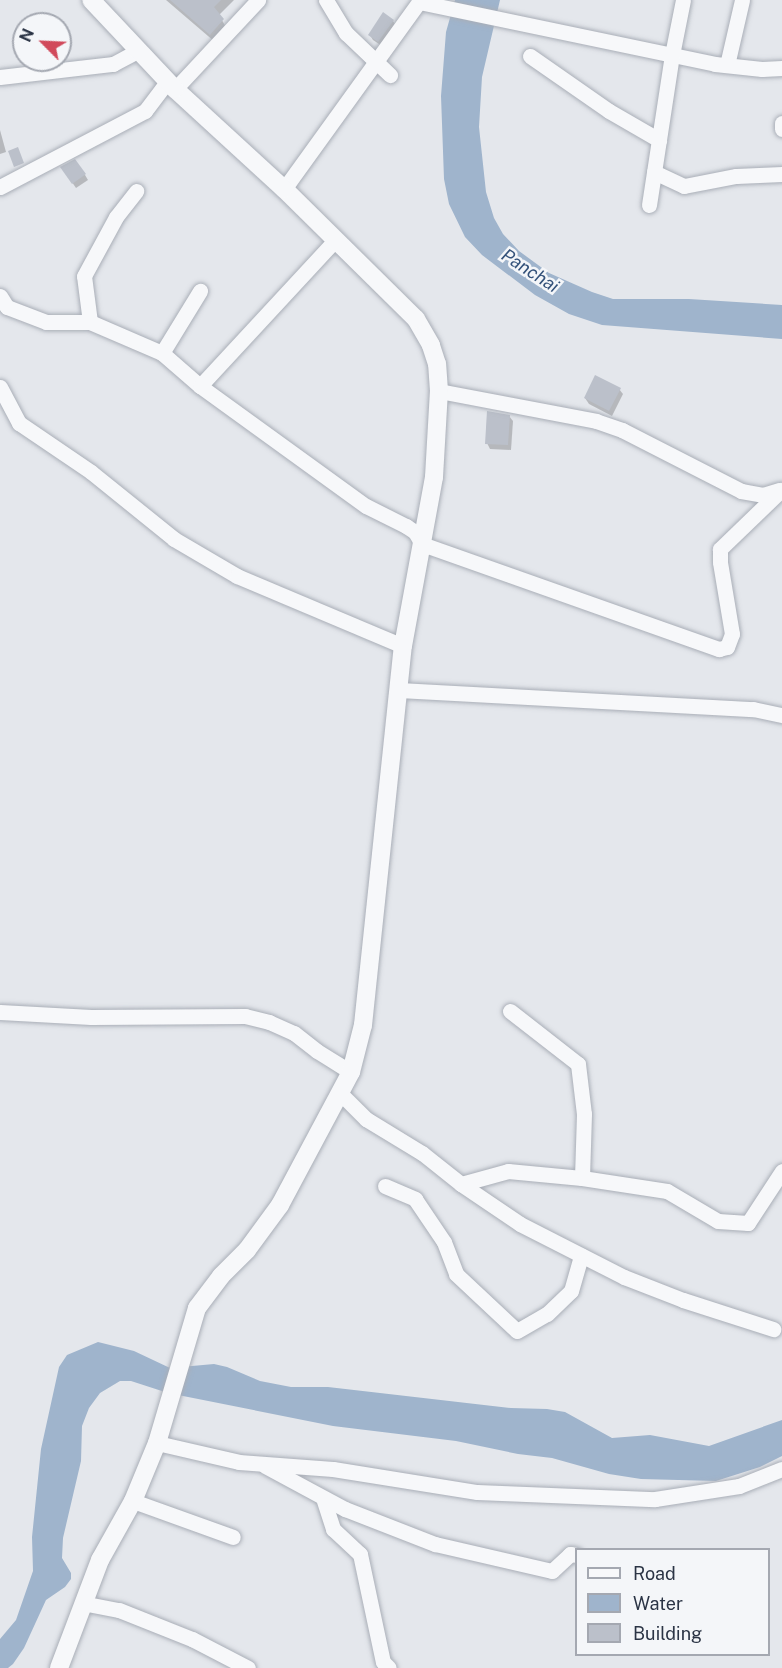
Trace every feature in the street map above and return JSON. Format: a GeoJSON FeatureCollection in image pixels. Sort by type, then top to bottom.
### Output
{"type":"FeatureCollection","features":[{"type":"Feature","properties":{"kind":"street"},"geometry":{"type":"LineString","coordinates":[[0,187],[145,111],[258,0]]}},
{"type":"Feature","properties":{"kind":"street"},"geometry":{"type":"LineString","coordinates":[[326,0],[346,33],[390,75]]}},
{"type":"Feature","properties":{"kind":"street"},"geometry":{"type":"LineString","coordinates":[[650,205],[672,55],[683,0]]}},
{"type":"Feature","properties":{"kind":"street"},"geometry":{"type":"LineString","coordinates":[[727,65],[742,0]]}},
{"type":"Feature","properties":{"kind":"street"},"geometry":{"type":"LineString","coordinates":[[58,1668],[100,1560],[133,1501],[158,1443],[197,1308],[221,1276],[247,1250],[280,1205],[351,1072],[363,1025],[403,646],[434,477],[439,392],[437,364],[431,345],[416,319],[284,189],[172,85],[93,1]]}},
{"type":"Feature","properties":{"kind":"street"},"geometry":{"type":"LineString","coordinates":[[284,189],[419,2],[672,55],[727,65],[762,69],[782,68]]}},
{"type":"Feature","properties":{"kind":"street"},"geometry":{"type":"LineString","coordinates":[[0,77],[113,64],[139,50]]}},
{"type":"Feature","properties":{"kind":"street"},"geometry":{"type":"LineString","coordinates":[[530,56],[609,111],[659,140]]}},
{"type":"Feature","properties":{"kind":"street"},"geometry":{"type":"LineString","coordinates":[[782,123],[782,129]]}},
{"type":"Feature","properties":{"kind":"street"},"geometry":{"type":"LineString","coordinates":[[654,172],[684,186],[736,177],[782,174]]}},
{"type":"Feature","properties":{"kind":"street"},"geometry":{"type":"LineString","coordinates":[[90,322],[84,276],[116,217],[136,191]]}},
{"type":"Feature","properties":{"kind":"street"},"geometry":{"type":"LineString","coordinates":[[200,386],[336,239]]}},
{"type":"Feature","properties":{"kind":"street"},"geometry":{"type":"LineString","coordinates":[[162,353],[200,291]]}},
{"type":"Feature","properties":{"kind":"street"},"geometry":{"type":"LineString","coordinates":[[0,296],[7,307],[46,322],[90,322],[162,353],[200,386],[366,506],[415,532],[422,544],[719,649],[727,647],[732,634],[720,562],[720,549],[782,489]]}},
{"type":"Feature","properties":{"kind":"street"},"geometry":{"type":"LineString","coordinates":[[0,387],[19,423],[91,472],[174,539],[237,576],[403,646]]}},
{"type":"Feature","properties":{"kind":"street"},"geometry":{"type":"LineString","coordinates":[[439,392],[596,421],[622,430],[741,491],[763,495],[782,489]]}},
{"type":"Feature","properties":{"kind":"street"},"geometry":{"type":"LineString","coordinates":[[399,690],[753,709],[782,715]]}},
{"type":"Feature","properties":{"kind":"street"},"geometry":{"type":"LineString","coordinates":[[510,1011],[578,1064],[584,1114],[582,1178]]}},
{"type":"Feature","properties":{"kind":"street"},"geometry":{"type":"LineString","coordinates":[[0,1012],[92,1017],[245,1016],[269,1022],[294,1033],[351,1072]]}},
{"type":"Feature","properties":{"kind":"street"},"geometry":{"type":"LineString","coordinates":[[340,1093],[366,1119],[422,1153],[461,1184],[520,1224],[624,1277],[683,1300],[773,1329]]}},
{"type":"Feature","properties":{"kind":"street"},"geometry":{"type":"LineString","coordinates":[[461,1184],[508,1171],[582,1178],[667,1191],[718,1221],[748,1224],[782,1171]]}},
{"type":"Feature","properties":{"kind":"street"},"geometry":{"type":"LineString","coordinates":[[385,1186],[415,1199],[444,1242],[456,1274],[517,1331],[547,1314],[571,1291],[581,1255]]}},
{"type":"Feature","properties":{"kind":"street"},"geometry":{"type":"LineString","coordinates":[[158,1443],[239,1462],[333,1469],[477,1492],[655,1499],[739,1486],[782,1469]]}},
{"type":"Feature","properties":{"kind":"street"},"geometry":{"type":"LineString","coordinates":[[260,1464],[345,1509],[435,1544],[552,1571],[570,1554],[575,1555]]}},
{"type":"Feature","properties":{"kind":"street"},"geometry":{"type":"LineString","coordinates":[[323,1498],[333,1529],[360,1554],[383,1662],[389,1668]]}},
{"type":"Feature","properties":{"kind":"street"},"geometry":{"type":"LineString","coordinates":[[133,1501],[233,1537]]}},
{"type":"Feature","properties":{"kind":"street"},"geometry":{"type":"LineString","coordinates":[[82,1603],[119,1610],[192,1639],[248,1668]]}},
{"type":"Feature","properties":{"kind":"water","name":"Panchai"},"geometry":{"type":"Polygon","coordinates":[[[455,0],[500,0],[482,77],[479,127],[486,192],[494,218],[503,234],[519,251],[549,273],[613,299],[689,299],[782,305],[782,339],[602,325],[569,314],[535,295],[482,255],[465,237],[449,204],[444,179],[441,96],[446,32],[455,0]]]}},
{"type":"Feature","properties":{"kind":"water"},"geometry":{"type":"Polygon","coordinates":[[[98,1342],[134,1351],[170,1368],[214,1364],[260,1381],[291,1387],[328,1387],[565,1412],[612,1438],[650,1435],[709,1446],[782,1420],[782,1456],[760,1467],[716,1481],[641,1479],[609,1474],[552,1458],[518,1454],[456,1441],[333,1426],[168,1393],[131,1381],[120,1381],[100,1393],[89,1408],[82,1426],[81,1461],[63,1538],[62,1558],[71,1573],[71,1579],[65,1587],[46,1600],[24,1648],[13,1664],[8,1668],[0,1668],[0,1639],[16,1620],[33,1571],[32,1537],[41,1449],[59,1367],[67,1355],[98,1342]]]}},
{"type":"Feature","properties":{"kind":"building"},"geometry":{"type":"Polygon","coordinates":[[[170,0],[221,0],[214,7],[224,19],[210,35],[170,0]]]}},
{"type":"Feature","properties":{"kind":"building"},"geometry":{"type":"Polygon","coordinates":[[[383,12],[394,20],[378,42],[368,35],[383,12]]]}},
{"type":"Feature","properties":{"kind":"building"},"geometry":{"type":"Polygon","coordinates":[[[18,147],[24,163],[14,167],[8,151],[18,147]]]}},
{"type":"Feature","properties":{"kind":"building"},"geometry":{"type":"Polygon","coordinates":[[[75,159],[86,174],[72,184],[60,167],[75,159]]]}},
{"type":"Feature","properties":{"kind":"building"},"geometry":{"type":"Polygon","coordinates":[[[595,375],[621,388],[609,411],[584,398],[595,375]]]}},
{"type":"Feature","properties":{"kind":"building"},"geometry":{"type":"Polygon","coordinates":[[[487,411],[510,415],[508,445],[485,444],[487,411]]]}}]}
